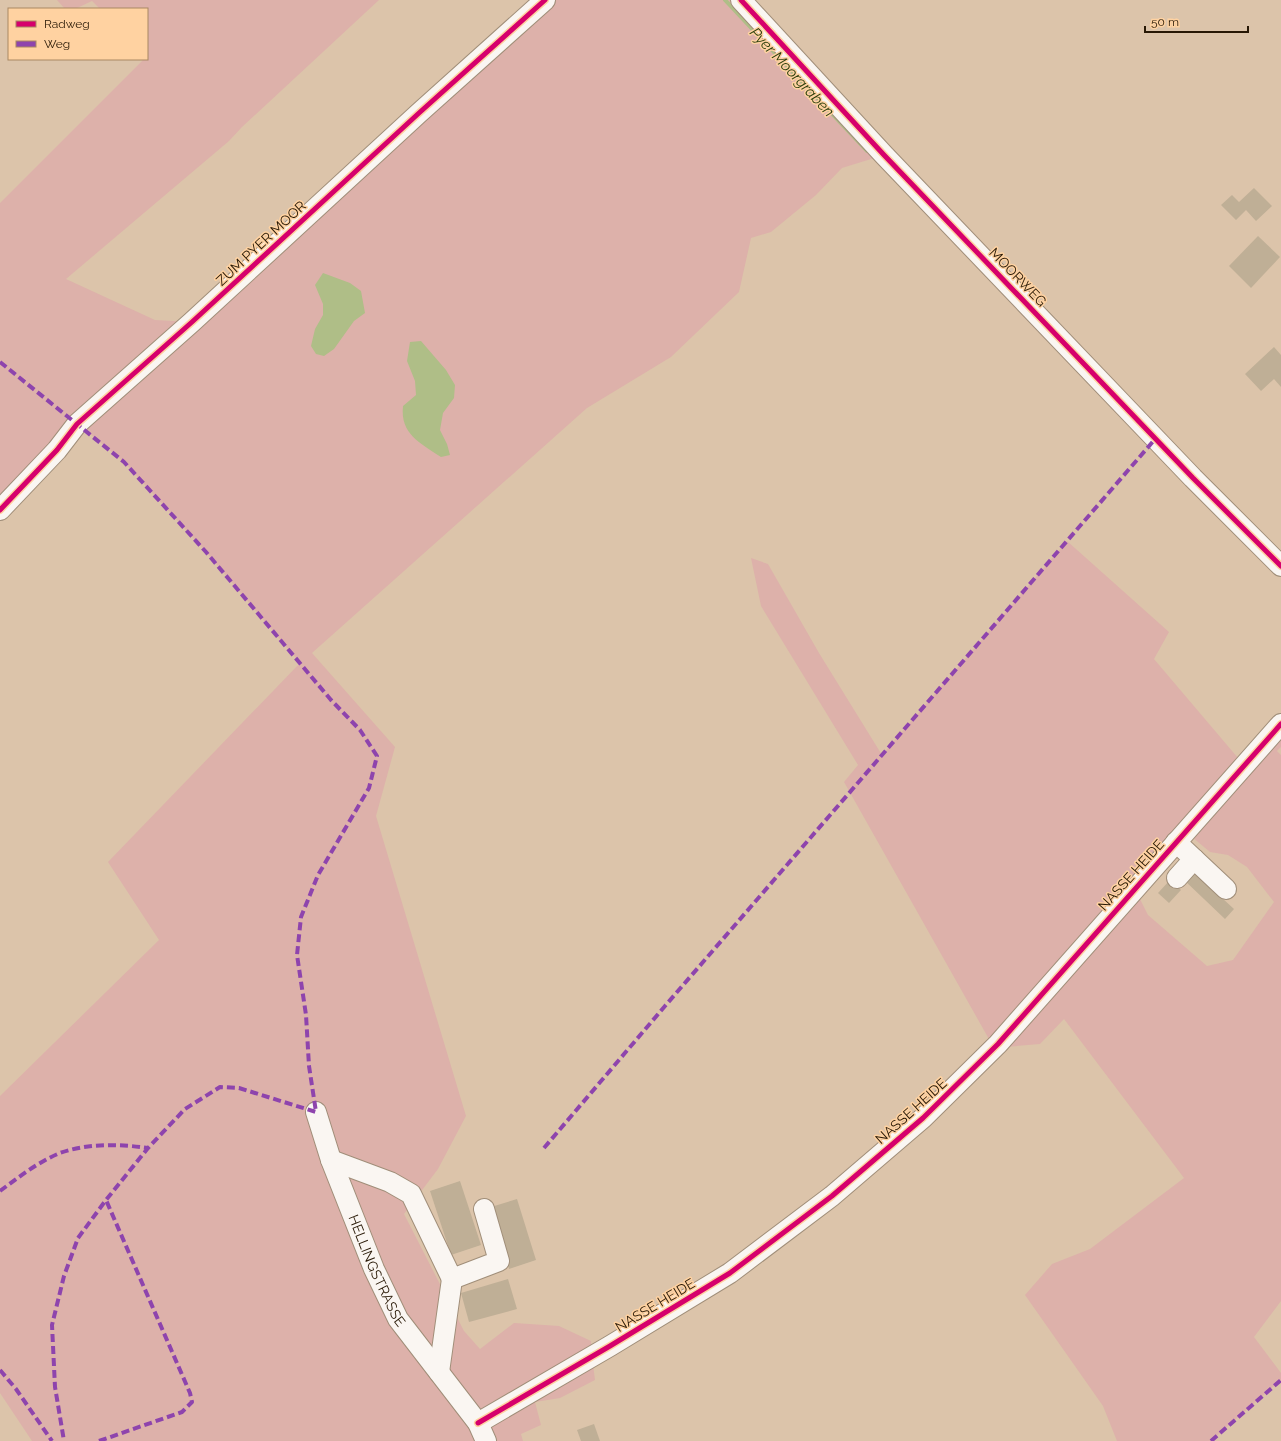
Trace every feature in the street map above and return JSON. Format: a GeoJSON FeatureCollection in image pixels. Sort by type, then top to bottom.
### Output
{"type":"FeatureCollection","features":[{"type":"Feature","properties":{"kind":"street","name":"ZUM PYER MOOR"},"geometry":{"type":"LineString","coordinates":[[0,510],[78,424],[198,317],[419,113],[545,0]]}},
{"type":"Feature","properties":{"kind":"street","name":"MOORWEG"},"geometry":{"type":"LineString","coordinates":[[741,0],[884,155],[1193,478],[1281,566]]}},
{"type":"Feature","properties":{"kind":"street","name":"NASSE HEIDE"},"geometry":{"type":"LineString","coordinates":[[478,1422],[610,1346],[730,1274],[832,1196],[923,1118],[998,1044],[1281,724]]}},
{"type":"Feature","properties":{"kind":"street"},"geometry":{"type":"LineString","coordinates":[[1176,842],[1226,889]]}},
{"type":"Feature","properties":{"kind":"street"},"geometry":{"type":"LineString","coordinates":[[1177,878],[1194,859]]}},
{"type":"Feature","properties":{"kind":"street","name":"HELLINGSTRASSE"},"geometry":{"type":"LineString","coordinates":[[316,1112],[331,1160],[374,1269],[398,1319],[478,1422],[486,1441]]}},
{"type":"Feature","properties":{"kind":"street"},"geometry":{"type":"LineString","coordinates":[[331,1160],[390,1182],[411,1194],[452,1279],[439,1372]]}},
{"type":"Feature","properties":{"kind":"street"},"geometry":{"type":"LineString","coordinates":[[452,1279],[499,1260],[484,1209]]}},
{"type":"Feature","properties":{"kind":"shaded area"},"geometry":{"type":"Polygon","coordinates":[[[57,0],[379,0],[242,127],[229,141],[66,279],[155,320],[192,322],[545,0],[741,0],[884,155],[842,168],[816,195],[771,232],[751,238],[739,292],[671,357],[587,408],[312,653],[395,747],[376,816],[466,1116],[438,1169],[404,1214],[464,1331],[480,1349],[514,1323],[559,1326],[591,1341],[595,1380],[560,1398],[535,1402],[541,1425],[521,1434],[523,1441],[32,1441],[0,1393],[0,1096],[159,940],[108,862],[300,663],[206,552],[124,462],[78,424],[0,510],[0,203],[143,60],[148,60],[148,8],[99,8],[92,1],[77,8],[64,8],[57,0]]]}},
{"type":"Feature","properties":{"kind":"shaded area"},"geometry":{"type":"Polygon","coordinates":[[[323,273],[350,283],[361,291],[365,313],[354,321],[334,349],[324,356],[316,354],[311,346],[315,329],[323,315],[323,304],[315,285],[323,273]]]}},
{"type":"Feature","properties":{"kind":"shaded area"},"geometry":{"type":"Polygon","coordinates":[[[421,341],[446,370],[455,385],[454,398],[443,413],[440,430],[447,444],[450,455],[441,457],[413,437],[408,431],[403,416],[403,406],[416,395],[415,381],[407,361],[410,342],[421,341]]]}},
{"type":"Feature","properties":{"kind":"shaded area"},"geometry":{"type":"Polygon","coordinates":[[[1067,541],[1169,632],[1154,659],[1244,765],[1281,724],[1281,747],[1277,751],[1281,755],[1281,1301],[1254,1337],[1281,1373],[1281,1380],[1211,1441],[1117,1441],[1103,1406],[1025,1295],[1052,1264],[1090,1249],[1184,1178],[1064,1019],[1040,1044],[994,1048],[844,782],[858,765],[761,606],[751,558],[768,564],[819,653],[882,755],[1067,541]],[[1186,832],[1135,889],[1148,915],[1207,966],[1233,960],[1274,902],[1247,867],[1228,855],[1210,852],[1186,832]]]}},
{"type":"Feature","properties":{"kind":"building"},"geometry":{"type":"Polygon","coordinates":[[[1254,188],[1272,206],[1256,221],[1246,210],[1236,220],[1221,205],[1232,195],[1239,202],[1254,188]]]}},
{"type":"Feature","properties":{"kind":"building"},"geometry":{"type":"Polygon","coordinates":[[[1258,236],[1280,257],[1251,288],[1229,266],[1258,236]]]}},
{"type":"Feature","properties":{"kind":"building"},"geometry":{"type":"Polygon","coordinates":[[[1274,347],[1281,355],[1281,387],[1274,379],[1261,391],[1245,374],[1274,347]]]}},
{"type":"Feature","properties":{"kind":"building"},"geometry":{"type":"Polygon","coordinates":[[[1196,865],[1222,898],[1234,909],[1225,919],[1183,879],[1196,865]]]}},
{"type":"Feature","properties":{"kind":"building"},"geometry":{"type":"Polygon","coordinates":[[[1170,880],[1181,890],[1169,903],[1158,893],[1170,880]]]}},
{"type":"Feature","properties":{"kind":"building"},"geometry":{"type":"Polygon","coordinates":[[[460,1181],[481,1245],[451,1255],[430,1191],[460,1181]]]}},
{"type":"Feature","properties":{"kind":"building"},"geometry":{"type":"Polygon","coordinates":[[[517,1199],[536,1260],[509,1269],[491,1207],[517,1199]]]}},
{"type":"Feature","properties":{"kind":"building"},"geometry":{"type":"Polygon","coordinates":[[[508,1279],[517,1309],[469,1322],[461,1293],[508,1279]]]}},
{"type":"Feature","properties":{"kind":"building"},"geometry":{"type":"Polygon","coordinates":[[[594,1424],[600,1441],[581,1441],[577,1430],[594,1424]]]}},
{"type":"Feature","properties":{"kind":"waterway","name":"Pyer Moorgraben"},"geometry":{"type":"LineString","coordinates":[[725,0],[867,151]]}},
{"type":"Feature","properties":{"kind":"marked path"},"geometry":{"type":"LineString","coordinates":[[0,362],[124,462],[206,552],[331,700],[360,730],[377,756],[369,788],[318,875],[301,917],[297,955],[306,1015],[309,1066],[316,1112],[239,1088],[220,1087],[185,1109],[148,1148],[106,1200],[78,1238],[64,1276],[52,1325],[55,1387],[64,1441]]}},
{"type":"Feature","properties":{"kind":"marked path"},"geometry":{"type":"LineString","coordinates":[[544,1148],[1156,438]]}},
{"type":"Feature","properties":{"kind":"marked path"},"geometry":{"type":"LineString","coordinates":[[0,1191],[29,1170],[60,1153],[82,1147],[104,1145],[148,1148]]}},
{"type":"Feature","properties":{"kind":"marked path"},"geometry":{"type":"LineString","coordinates":[[99,1441],[182,1412],[192,1402],[190,1393],[106,1200]]}},
{"type":"Feature","properties":{"kind":"marked path"},"geometry":{"type":"LineString","coordinates":[[0,1370],[16,1389],[52,1441]]}},
{"type":"Feature","properties":{"kind":"marked path"},"geometry":{"type":"LineString","coordinates":[[1211,1441],[1281,1380]]}},
{"type":"Feature","properties":{"kind":"cycle path"},"geometry":{"type":"LineString","coordinates":[[0,510],[57,450],[77,424],[192,322],[419,113],[545,0]]}},
{"type":"Feature","properties":{"kind":"cycle path"},"geometry":{"type":"LineString","coordinates":[[741,0],[884,155],[1193,478],[1281,566]]}},
{"type":"Feature","properties":{"kind":"cycle path"},"geometry":{"type":"LineString","coordinates":[[478,1423],[610,1346],[730,1273],[832,1196],[923,1118],[998,1044],[1281,724]]}}]}
